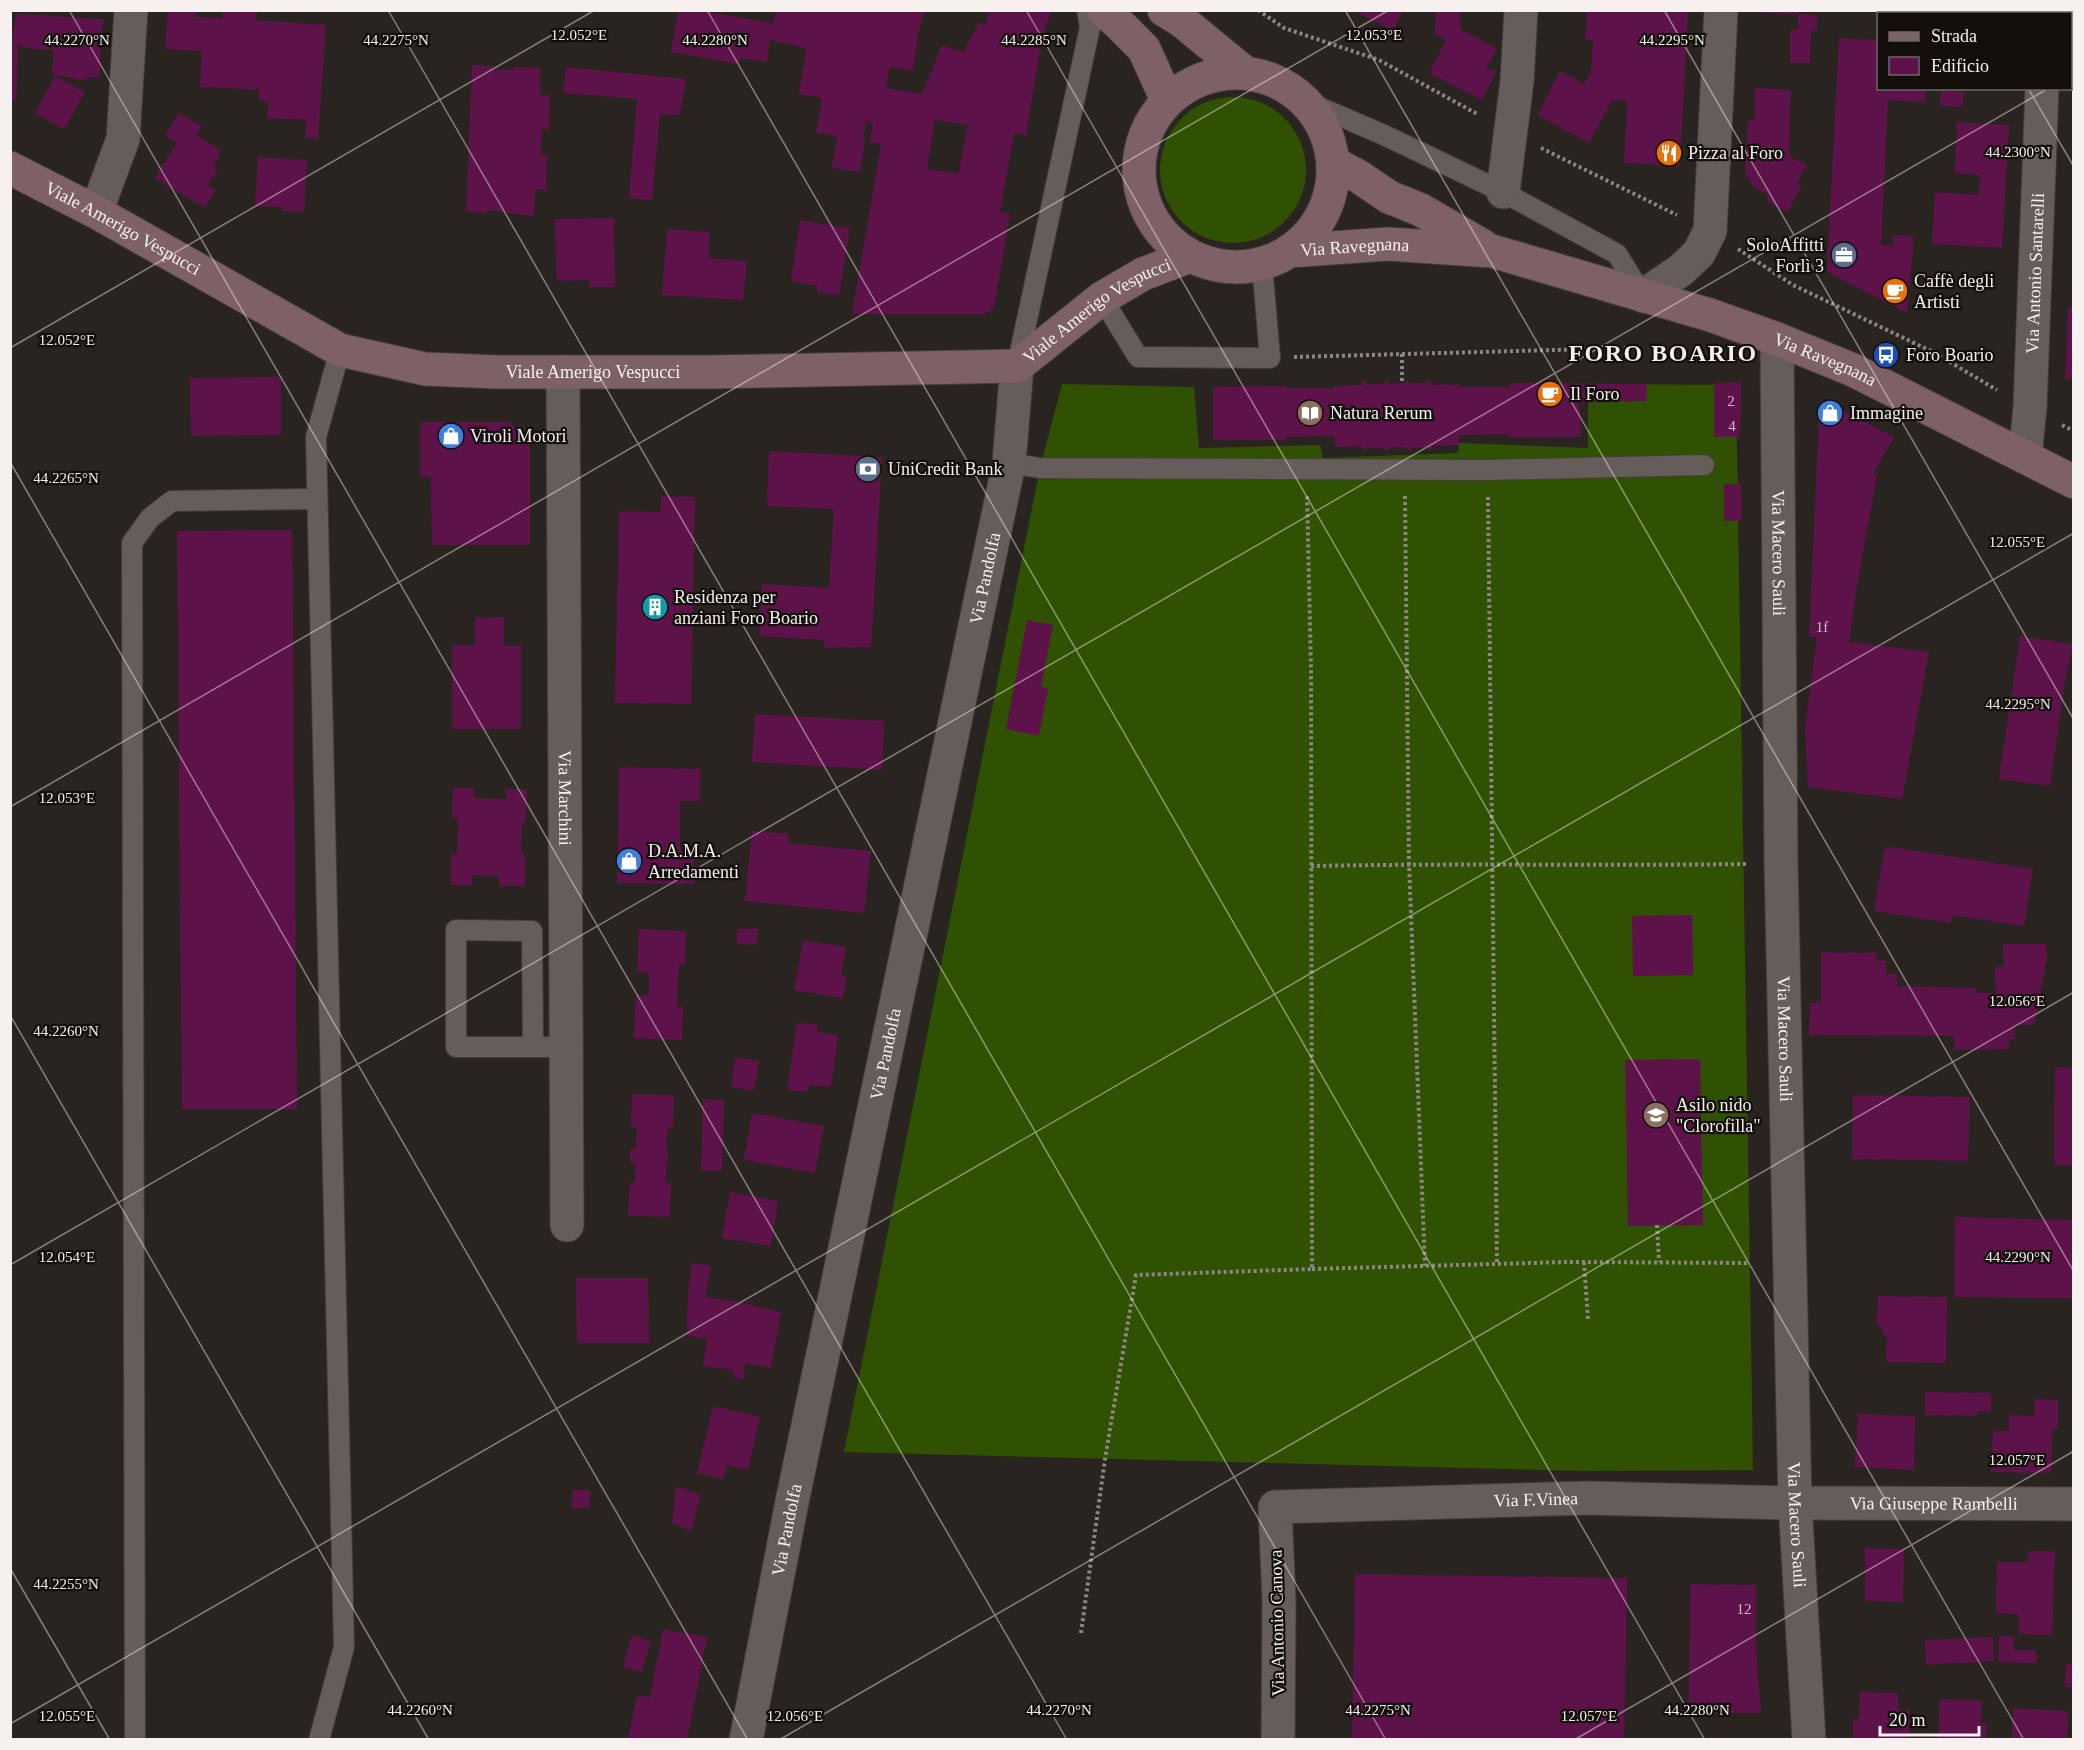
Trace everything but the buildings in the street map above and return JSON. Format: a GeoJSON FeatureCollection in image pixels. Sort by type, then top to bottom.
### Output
{"type":"FeatureCollection","features":[{"type":"Feature","properties":{"kind":"main road"},"geometry":{"type":"LineString","coordinates":[[1103,10],[1144,49],[1167,100]]}},
{"type":"Feature","properties":{"kind":"main road"},"geometry":{"type":"LineString","coordinates":[[1164,10],[1182,21],[1244,72]]}},
{"type":"Feature","properties":{"kind":"main road"},"geometry":{"type":"LineString","coordinates":[[1244,72],[1267,77],[1287,87],[1305,101],[1319,119],[1329,141],[1333,163],[1331,189],[1323,214],[1309,234],[1276,258],[1244,267],[1225,267],[1190,256],[1160,231],[1148,212],[1140,189],[1138,165],[1143,141],[1152,119],[1167,100],[1190,83],[1216,74],[1244,72]]}},
{"type":"Feature","properties":{"kind":"main road","name":"Via Ravegnana"},"geometry":{"type":"LineString","coordinates":[[1333,163],[1358,176],[1389,197],[1421,210],[1492,251]]}},
{"type":"Feature","properties":{"kind":"main road","name":"Viale Amerigo Vespucci"},"geometry":{"type":"LineString","coordinates":[[10,168],[96,212],[340,350],[425,369],[709,372],[1017,366],[1102,298],[1143,274],[1190,256]]}},
{"type":"Feature","properties":{"kind":"main road","name":"Via Ravegnana"},"geometry":{"type":"LineString","coordinates":[[1276,258],[1388,244],[1492,251],[1710,315],[1777,339],[1853,370],[2073,482]]}},
{"type":"Feature","properties":{"kind":"street"},"geometry":{"type":"LineString","coordinates":[[96,212],[123,139],[131,10]]}},
{"type":"Feature","properties":{"kind":"street"},"geometry":{"type":"LineString","coordinates":[[1503,192],[1517,81],[1521,10]]}},
{"type":"Feature","properties":{"kind":"street"},"geometry":{"type":"LineString","coordinates":[[1642,296],[1681,270],[1699,253],[1710,231],[1721,10]]}},
{"type":"Feature","properties":{"kind":"street","name":"Via Antonio Santarelli"},"geometry":{"type":"LineString","coordinates":[[2025,457],[2030,407],[2042,90]]}},
{"type":"Feature","properties":{"kind":"street","name":"Via Macero Sauli"},"geometry":{"type":"LineString","coordinates":[[1777,339],[1781,863],[1795,1503],[1809,1740]]}},
{"type":"Feature","properties":{"kind":"street","name":"Via Pandolfa"},"geometry":{"type":"LineString","coordinates":[[746,1740],[797,1479],[1010,463],[1017,366]]}},
{"type":"Feature","properties":{"kind":"street","name":"Via Marchini"},"geometry":{"type":"LineString","coordinates":[[563,372],[567,1225]]}},
{"type":"Feature","properties":{"kind":"street","name":"Via F.Vinea"},"geometry":{"type":"LineString","coordinates":[[1275,1507],[1587,1498],[1795,1503]]}},
{"type":"Feature","properties":{"kind":"street","name":"Via Giuseppe Rambelli"},"geometry":{"type":"LineString","coordinates":[[1795,1503],[2073,1504]]}},
{"type":"Feature","properties":{"kind":"street","name":"Via Antonio Canova"},"geometry":{"type":"LineString","coordinates":[[1275,1507],[1279,1601],[1278,1740]]}},
{"type":"Feature","properties":{"kind":"lane"},"geometry":{"type":"LineString","coordinates":[[1017,366],[1090,27],[1087,10]]}},
{"type":"Feature","properties":{"kind":"lane"},"geometry":{"type":"LineString","coordinates":[[1305,101],[1384,135],[1503,192],[1617,254],[1642,296]]}},
{"type":"Feature","properties":{"kind":"lane"},"geometry":{"type":"LineString","coordinates":[[1102,298],[1138,357],[1270,358],[1276,258]]}},
{"type":"Feature","properties":{"kind":"lane"},"geometry":{"type":"LineString","coordinates":[[319,1740],[344,1647],[316,437],[340,350]]}},
{"type":"Feature","properties":{"kind":"lane"},"geometry":{"type":"LineString","coordinates":[[1010,463],[1040,468],[1487,470],[1704,465]]}},
{"type":"Feature","properties":{"kind":"lane"},"geometry":{"type":"LineString","coordinates":[[135,1740],[132,543],[150,518],[172,501],[317,499]]}},
{"type":"Feature","properties":{"kind":"lane"},"geometry":{"type":"LineString","coordinates":[[533,1047],[532,931],[456,930],[456,1047],[533,1047],[566,1047]]}},
{"type":"Feature","properties":{"kind":"path"},"geometry":{"type":"LineString","coordinates":[[1258,10],[1284,28],[1379,60],[1511,133],[1710,231],[1793,285],[1933,352],[2073,431]]}},
{"type":"Feature","properties":{"kind":"path"},"geometry":{"type":"LineString","coordinates":[[1270,358],[1628,348]]}},
{"type":"Feature","properties":{"kind":"path"},"geometry":{"type":"LineString","coordinates":[[1402,354],[1402,382]]}},
{"type":"Feature","properties":{"kind":"path"},"geometry":{"type":"LineString","coordinates":[[1306,469],[1311,670],[1312,1269]]}},
{"type":"Feature","properties":{"kind":"path"},"geometry":{"type":"LineString","coordinates":[[1405,469],[1409,864],[1425,1266]]}},
{"type":"Feature","properties":{"kind":"path"},"geometry":{"type":"LineString","coordinates":[[1487,470],[1497,1264]]}},
{"type":"Feature","properties":{"kind":"path"},"geometry":{"type":"LineString","coordinates":[[1311,866],[1781,863]]}},
{"type":"Feature","properties":{"kind":"path"},"geometry":{"type":"LineString","coordinates":[[1657,1225],[1659,1262]]}},
{"type":"Feature","properties":{"kind":"path"},"geometry":{"type":"LineString","coordinates":[[1584,1262],[1588,1319]]}},
{"type":"Feature","properties":{"kind":"path"},"geometry":{"type":"LineString","coordinates":[[1082,1633],[1105,1459],[1136,1275],[1584,1262],[1749,1263]]}},
{"type":"Feature","properties":{"kind":"green space"},"geometry":{"type":"Polygon","coordinates":[[[1233,97],[1261,102],[1285,118],[1301,142],[1306,170],[1301,198],[1285,222],[1261,238],[1233,243],[1205,238],[1181,222],[1165,198],[1160,170],[1165,142],[1181,118],[1205,102],[1233,97]]]}},
{"type":"Feature","properties":{"kind":"green space"},"geometry":{"type":"Polygon","coordinates":[[[1062,384],[1194,387],[1199,448],[1320,445],[1323,458],[1458,453],[1459,443],[1588,448],[1588,384],[1736,385],[1753,1470],[1586,1471],[844,1452],[1040,468],[1062,384]]]}},
{"type":"Feature","properties":{"kind":"place","name":"Pizza al Foro"},"geometry":{"type":"Point","coordinates":[1669,153]}},
{"type":"Feature","properties":{"kind":"place","name":"SoloAffitti Forlì 3"},"geometry":{"type":"Point","coordinates":[1844,255]}},
{"type":"Feature","properties":{"kind":"place","name":"Caffè degli Artisti"},"geometry":{"type":"Point","coordinates":[1895,291]}},
{"type":"Feature","properties":{"kind":"place","name":"Foro Boario"},"geometry":{"type":"Point","coordinates":[1886,355]}},
{"type":"Feature","properties":{"kind":"place","name":"Il Foro"},"geometry":{"type":"Point","coordinates":[1550,394]}},
{"type":"Feature","properties":{"kind":"place","name":"Natura Rerum"},"geometry":{"type":"Point","coordinates":[1310,413]}},
{"type":"Feature","properties":{"kind":"place","name":"Immagine"},"geometry":{"type":"Point","coordinates":[1830,413]}},
{"type":"Feature","properties":{"kind":"place","name":"Viroli Motori"},"geometry":{"type":"Point","coordinates":[451,436]}},
{"type":"Feature","properties":{"kind":"place","name":"UniCredit Bank"},"geometry":{"type":"Point","coordinates":[868,469]}},
{"type":"Feature","properties":{"kind":"place","name":"Residenza per anziani Foro Boario"},"geometry":{"type":"Point","coordinates":[655,607]}},
{"type":"Feature","properties":{"kind":"place","name":"D.A.M.A. Arredamenti"},"geometry":{"type":"Point","coordinates":[629,861]}},
{"type":"Feature","properties":{"kind":"place","name":"Asilo nido \"Clorofilla\""},"geometry":{"type":"Point","coordinates":[1656,1115]}},
{"type":"Feature","properties":{"kind":"district","name":"FORO BOARIO"},"geometry":{"type":"Point","coordinates":[1663,353]}}]}
